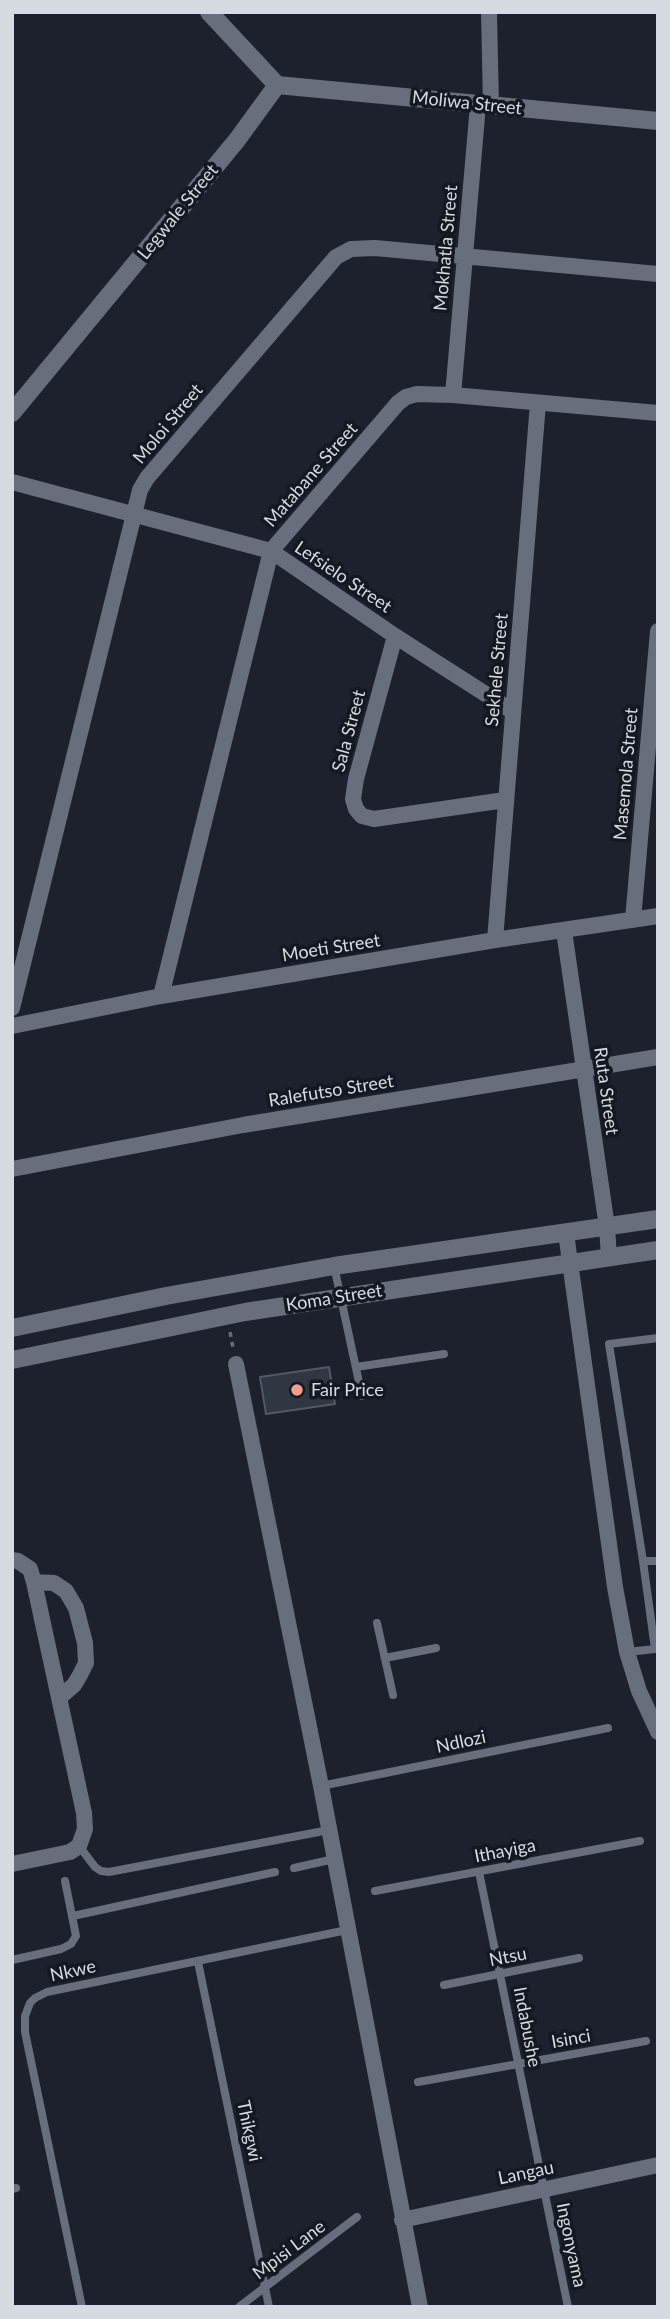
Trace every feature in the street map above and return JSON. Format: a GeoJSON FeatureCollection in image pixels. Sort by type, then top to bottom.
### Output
{"type":"FeatureCollection","features":[{"type":"Feature","properties":{"kind":"main road"},"geometry":{"type":"LineString","coordinates":[[209,12],[277,85]]}},
{"type":"Feature","properties":{"kind":"main road","name":"Moliwa Street"},"geometry":{"type":"LineString","coordinates":[[277,85],[658,121]]}},
{"type":"Feature","properties":{"kind":"main road","name":"Legwale Street"},"geometry":{"type":"LineString","coordinates":[[12,414],[237,140],[277,85]]}},
{"type":"Feature","properties":{"kind":"main road","name":"Koma Street"},"geometry":{"type":"LineString","coordinates":[[12,1328],[166,1296],[334,1266],[658,1219]]}},
{"type":"Feature","properties":{"kind":"main road","name":"Koma Street"},"geometry":{"type":"LineString","coordinates":[[12,1360],[226,1316],[341,1296],[658,1250]]}},
{"type":"Feature","properties":{"kind":"street","name":"Mokhatla Street"},"geometry":{"type":"LineString","coordinates":[[453,395],[465,255],[485,106],[489,12]]}},
{"type":"Feature","properties":{"kind":"street","name":"Moloi Street"},"geometry":{"type":"LineString","coordinates":[[12,1008],[140,490],[147,478],[336,257],[359,248],[465,255],[658,274]]}},
{"type":"Feature","properties":{"kind":"street","name":"Matabane Street"},"geometry":{"type":"LineString","coordinates":[[161,996],[271,551],[398,402],[417,394],[453,395],[658,413]]}},
{"type":"Feature","properties":{"kind":"street","name":"Sekhele Street"},"geometry":{"type":"LineString","coordinates":[[495,940],[538,403]]}},
{"type":"Feature","properties":{"kind":"street","name":"Lefsielo Street"},"geometry":{"type":"LineString","coordinates":[[12,482],[271,551],[512,711]]}},
{"type":"Feature","properties":{"kind":"street","name":"Masemola Street"},"geometry":{"type":"LineString","coordinates":[[633,920],[658,631]]}},
{"type":"Feature","properties":{"kind":"street","name":"Sala Street"},"geometry":{"type":"LineString","coordinates":[[396,636],[356,779],[353,799],[356,809],[362,816],[374,819],[505,800]]}},
{"type":"Feature","properties":{"kind":"street","name":"Moeti Street"},"geometry":{"type":"LineString","coordinates":[[12,1026],[161,996],[495,940],[658,916]]}},
{"type":"Feature","properties":{"kind":"street","name":"Ruta Street"},"geometry":{"type":"LineString","coordinates":[[564,931],[609,1256]]}},
{"type":"Feature","properties":{"kind":"street","name":"Ralefutso Street"},"geometry":{"type":"LineString","coordinates":[[12,1169],[243,1125],[658,1057]]}},
{"type":"Feature","properties":{"kind":"street"},"geometry":{"type":"LineString","coordinates":[[566,1233],[615,1587],[627,1652],[639,1690],[658,1732]]}},
{"type":"Feature","properties":{"kind":"street"},"geometry":{"type":"LineString","coordinates":[[236,1364],[321,1786],[419,2307]]}},
{"type":"Feature","properties":{"kind":"street"},"geometry":{"type":"LineString","coordinates":[[12,1560],[30,1569],[34,1582],[84,1813],[85,1829],[79,1846],[61,1854],[12,1864]]}},
{"type":"Feature","properties":{"kind":"street"},"geometry":{"type":"LineString","coordinates":[[34,1582],[54,1583],[66,1591],[76,1608],[85,1643],[86,1663],[74,1685],[59,1698]]}},
{"type":"Feature","properties":{"kind":"street","name":"Langau"},"geometry":{"type":"LineString","coordinates":[[402,2220],[658,2165]]}},
{"type":"Feature","properties":{"kind":"lane"},"geometry":{"type":"LineString","coordinates":[[334,1266],[362,1396]]}},
{"type":"Feature","properties":{"kind":"lane"},"geometry":{"type":"LineString","coordinates":[[627,1652],[655,1649],[609,1344],[658,1339]]}},
{"type":"Feature","properties":{"kind":"lane"},"geometry":{"type":"LineString","coordinates":[[356,1367],[444,1354]]}},
{"type":"Feature","properties":{"kind":"lane"},"geometry":{"type":"LineString","coordinates":[[643,1562],[658,1561]]}},
{"type":"Feature","properties":{"kind":"lane"},"geometry":{"type":"LineString","coordinates":[[377,1623],[393,1695]]}},
{"type":"Feature","properties":{"kind":"lane"},"geometry":{"type":"LineString","coordinates":[[385,1658],[436,1648]]}},
{"type":"Feature","properties":{"kind":"lane","name":"Ndlozi"},"geometry":{"type":"LineString","coordinates":[[321,1786],[608,1728]]}},
{"type":"Feature","properties":{"kind":"lane"},"geometry":{"type":"LineString","coordinates":[[79,1846],[95,1867],[109,1872],[329,1830]]}},
{"type":"Feature","properties":{"kind":"lane","name":"Ithayiga"},"geometry":{"type":"LineString","coordinates":[[375,1891],[640,1842]]}},
{"type":"Feature","properties":{"kind":"lane"},"geometry":{"type":"LineString","coordinates":[[293,1868],[334,1859]]}},
{"type":"Feature","properties":{"kind":"lane"},"geometry":{"type":"LineString","coordinates":[[73,1916],[275,1872]]}},
{"type":"Feature","properties":{"kind":"lane","name":"Indabushe"},"geometry":{"type":"LineString","coordinates":[[479,1872],[544,2189]]}},
{"type":"Feature","properties":{"kind":"lane"},"geometry":{"type":"LineString","coordinates":[[12,1960],[61,1949],[71,1944],[76,1936],[65,1881]]}},
{"type":"Feature","properties":{"kind":"lane","name":"Nkwe"},"geometry":{"type":"LineString","coordinates":[[82,2307],[25,2032],[27,2009],[35,1998],[47,1992],[347,1930]]}},
{"type":"Feature","properties":{"kind":"lane","name":"Ntsu"},"geometry":{"type":"LineString","coordinates":[[444,1985],[579,1958]]}},
{"type":"Feature","properties":{"kind":"lane","name":"Thikgwi"},"geometry":{"type":"LineString","coordinates":[[198,1962],[269,2307]]}},
{"type":"Feature","properties":{"kind":"lane","name":"Isinci"},"geometry":{"type":"LineString","coordinates":[[418,2082],[646,2041]]}},
{"type":"Feature","properties":{"kind":"lane","name":"Ingonyama"},"geometry":{"type":"LineString","coordinates":[[544,2189],[568,2307]]}},
{"type":"Feature","properties":{"kind":"lane","name":"Mpisi Lane"},"geometry":{"type":"LineString","coordinates":[[239,2307],[357,2217]]}},
{"type":"Feature","properties":{"kind":"path"},"geometry":{"type":"LineString","coordinates":[[226,1316],[236,1364]]}},
{"type":"Feature","properties":{"kind":"building","name":"Fair Price"},"geometry":{"type":"Polygon","coordinates":[[[329,1367],[335,1404],[266,1414],[260,1377],[329,1367]]]}},
{"type":"Feature","properties":{"kind":"place","name":"Fair Price"},"geometry":{"type":"Point","coordinates":[297,1390]}}]}
